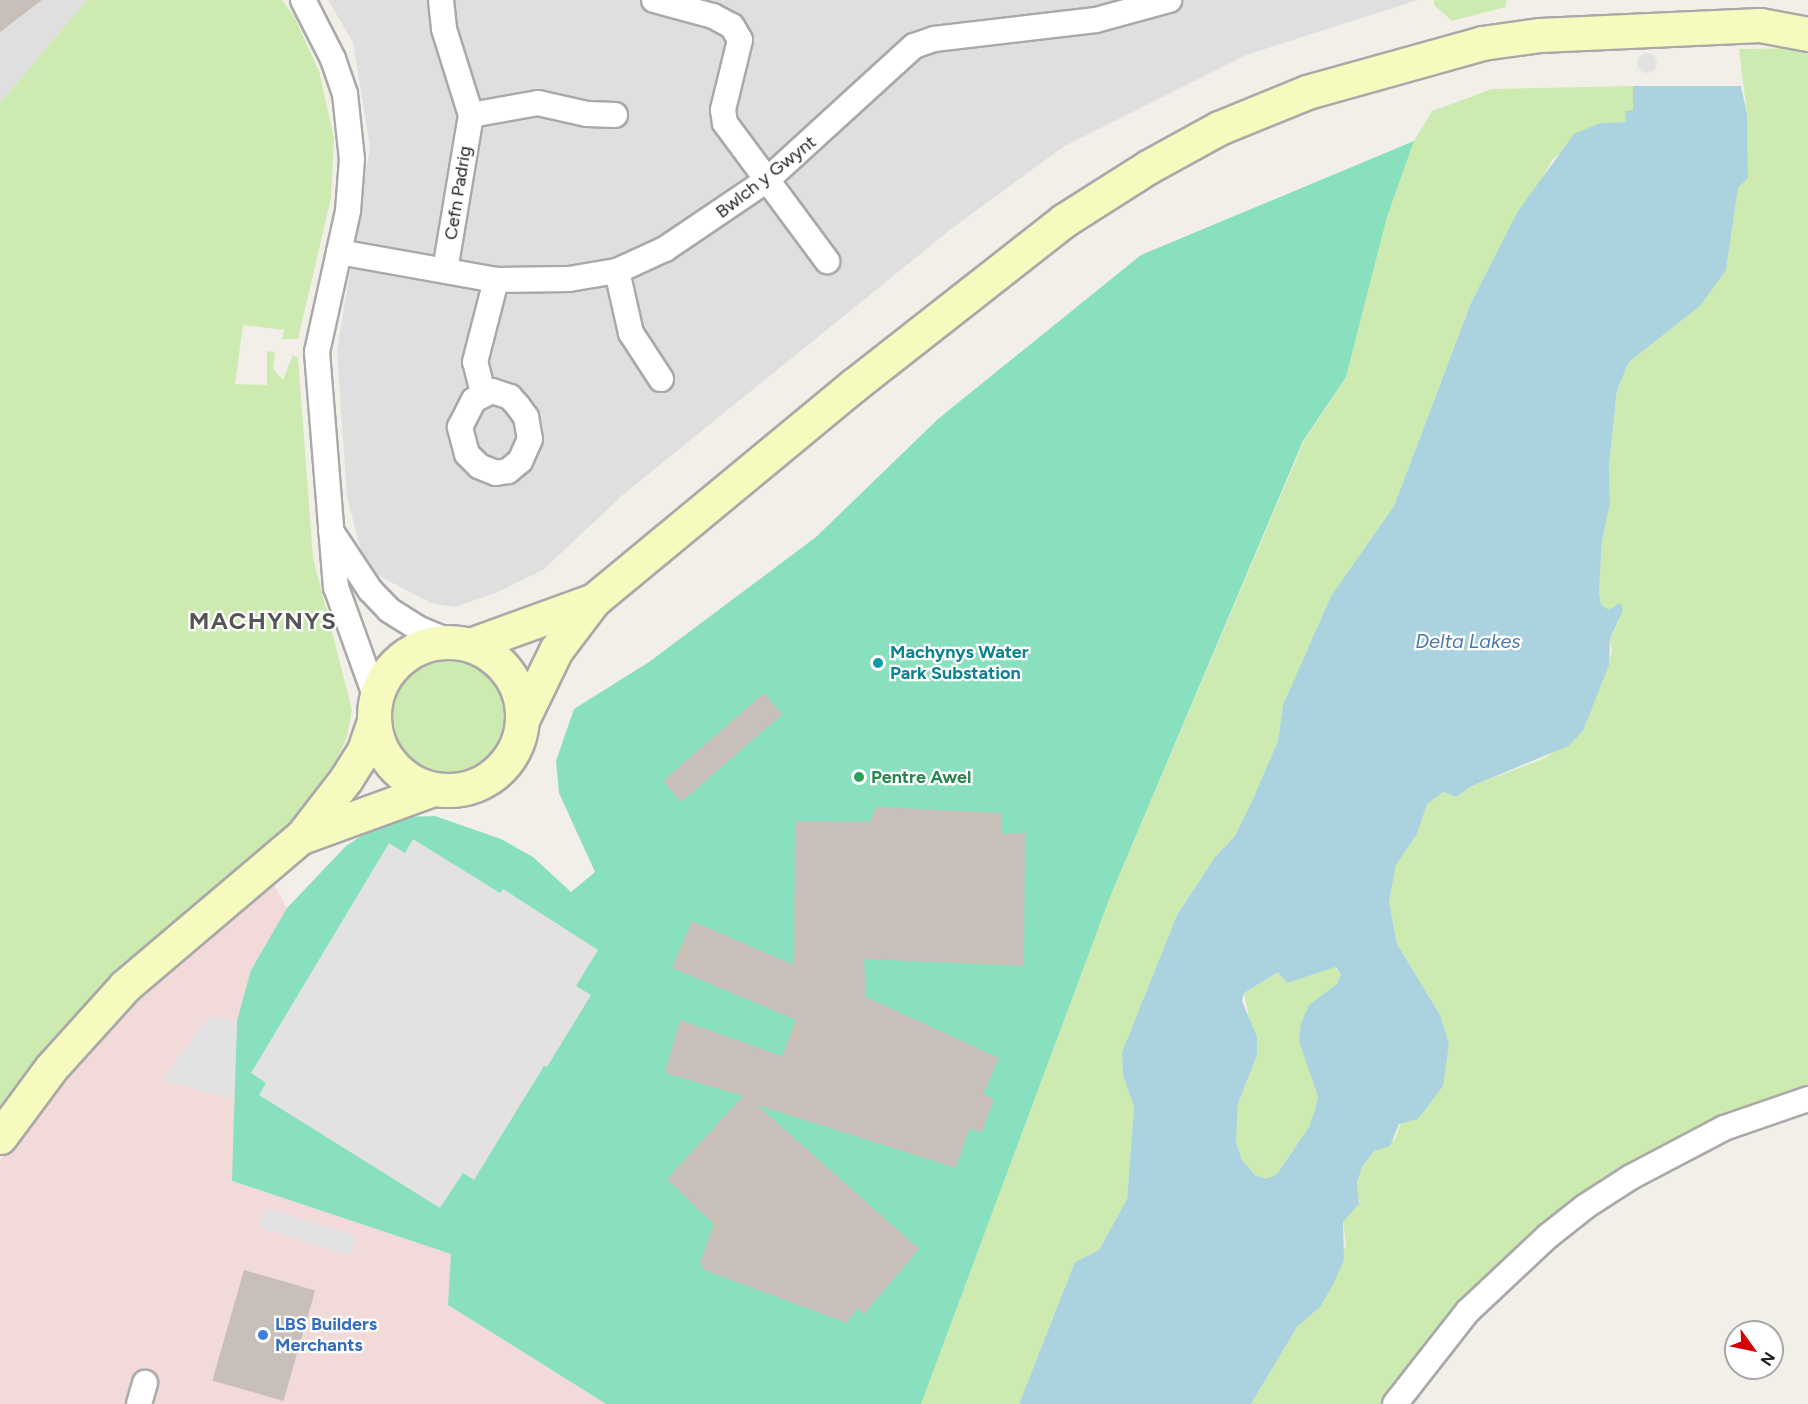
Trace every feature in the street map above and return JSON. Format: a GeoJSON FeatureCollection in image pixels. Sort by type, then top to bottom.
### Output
{"type":"FeatureCollection","features":[{"type":"Feature","properties":{"kind":"main road"},"geometry":{"type":"LineString","coordinates":[[1760,25],[1808,12]]}},
{"type":"Feature","properties":{"kind":"main road"},"geometry":{"type":"LineString","coordinates":[[302,836],[433,789],[466,788],[496,773],[519,740],[522,720],[556,650],[594,600],[962,298],[1064,221],[1148,166],[1219,128],[1307,92],[1409,61],[1505,39],[1637,29],[1760,25],[1808,34]]}},
{"type":"Feature","properties":{"kind":"main road"},"geometry":{"type":"LineString","coordinates":[[0,1137],[51,1068],[125,986],[302,836],[346,779],[364,750],[386,677],[400,660],[424,647],[460,644],[594,600]]}},
{"type":"Feature","properties":{"kind":"main road"},"geometry":{"type":"LineString","coordinates":[[460,644],[501,664],[513,680],[522,720]]}},
{"type":"Feature","properties":{"kind":"main road"},"geometry":{"type":"LineString","coordinates":[[375,709],[379,743],[390,763],[417,783],[433,789]]}},
{"type":"Feature","properties":{"kind":"street"},"geometry":{"type":"LineString","coordinates":[[303,0],[333,59],[345,94],[352,159],[348,211],[317,352],[336,587],[375,709]]}},
{"type":"Feature","properties":{"kind":"street","name":"Cefn Padrig"},"geometry":{"type":"LineString","coordinates":[[441,0],[444,29],[471,115],[445,271]]}},
{"type":"Feature","properties":{"kind":"street"},"geometry":{"type":"LineString","coordinates":[[654,0],[713,16],[732,26],[740,40],[723,110],[725,123],[827,261]]}},
{"type":"Feature","properties":{"kind":"street","name":"Bwlch y Gwynt"},"geometry":{"type":"LineString","coordinates":[[339,252],[496,280],[569,279],[617,271],[665,249],[766,180],[914,46],[934,39],[1096,20],[1169,0]]}},
{"type":"Feature","properties":{"kind":"street"},"geometry":{"type":"LineString","coordinates":[[471,115],[538,103],[587,114],[615,115]]}},
{"type":"Feature","properties":{"kind":"street"},"geometry":{"type":"LineString","coordinates":[[617,271],[631,333],[661,379]]}},
{"type":"Feature","properties":{"kind":"street"},"geometry":{"type":"LineString","coordinates":[[483,393],[475,362],[496,280]]}},
{"type":"Feature","properties":{"kind":"street"},"geometry":{"type":"LineString","coordinates":[[330,529],[370,590],[389,610],[419,629],[460,644]]}},
{"type":"Feature","properties":{"kind":"street"},"geometry":{"type":"LineString","coordinates":[[1395,1404],[1468,1311],[1548,1236],[1586,1206],[1640,1172],[1724,1128],[1808,1099]]}},
{"type":"Feature","properties":{"kind":"shaded area"},"geometry":{"type":"Polygon","coordinates":[[[0,0],[87,0],[0,103],[0,0]]]}},
{"type":"Feature","properties":{"kind":"shaded area"},"geometry":{"type":"Polygon","coordinates":[[[328,0],[1418,0],[1246,55],[1063,147],[955,226],[625,493],[543,570],[498,592],[455,607],[431,603],[366,569],[347,497],[337,351],[370,147],[353,42],[328,0]]]}},
{"type":"Feature","properties":{"kind":"shaded area"},"geometry":{"type":"Polygon","coordinates":[[[1647,53],[1654,56],[1657,63],[1654,70],[1647,73],[1640,70],[1637,63],[1640,56],[1647,53]]]}},
{"type":"Feature","properties":{"kind":"shaded area"},"geometry":{"type":"Polygon","coordinates":[[[413,839],[500,893],[503,889],[598,950],[576,986],[591,995],[547,1067],[544,1066],[474,1180],[463,1173],[440,1208],[259,1095],[266,1083],[251,1073],[389,843],[405,853],[413,839]]]}},
{"type":"Feature","properties":{"kind":"shaded area"},"geometry":{"type":"Polygon","coordinates":[[[272,881],[287,908],[251,970],[232,1181],[452,1254],[448,1305],[606,1404],[0,1404],[0,1160],[81,1053],[177,957],[272,881]]]}},
{"type":"Feature","properties":{"kind":"shaded area"},"geometry":{"type":"Polygon","coordinates":[[[211,1015],[237,1021],[234,1099],[161,1080],[211,1015]]]}},
{"type":"Feature","properties":{"kind":"shaded area"},"geometry":{"type":"Polygon","coordinates":[[[265,1208],[357,1236],[351,1255],[259,1227],[265,1208]]]}},
{"type":"Feature","properties":{"kind":"green space"},"geometry":{"type":"Polygon","coordinates":[[[87,0],[282,0],[294,16],[319,71],[334,138],[331,198],[298,339],[282,339],[284,330],[243,325],[235,384],[267,385],[267,351],[275,352],[273,369],[283,380],[293,355],[298,358],[313,558],[352,710],[347,737],[320,796],[247,861],[0,1115],[0,103],[87,0]]]}},
{"type":"Feature","properties":{"kind":"green space"},"geometry":{"type":"Polygon","coordinates":[[[1434,0],[1507,0],[1505,7],[1452,21],[1434,5],[1434,0]]]}},
{"type":"Feature","properties":{"kind":"green space"},"geometry":{"type":"Polygon","coordinates":[[[1808,48],[1808,1088],[1613,1180],[1388,1404],[1251,1404],[1297,1327],[1320,1307],[1346,1245],[1343,1221],[1359,1204],[1357,1183],[1362,1167],[1374,1151],[1395,1139],[1440,1015],[1397,944],[1389,902],[1396,865],[1417,834],[1427,803],[1443,792],[1456,797],[1472,786],[1545,758],[1583,731],[1612,652],[1610,639],[1619,621],[1601,605],[1599,591],[1602,541],[1610,504],[1609,466],[1617,390],[1629,362],[1700,306],[1726,269],[1738,187],[1748,178],[1747,114],[1739,49],[1808,48]]]}},
{"type":"Feature","properties":{"kind":"green space"},"geometry":{"type":"Polygon","coordinates":[[[1633,86],[1633,111],[1626,122],[1600,123],[1553,159],[1471,303],[1394,506],[1331,596],[1283,705],[1278,741],[1235,836],[1215,857],[1177,915],[1122,1052],[1123,1075],[1134,1107],[1127,1199],[1099,1250],[1075,1262],[1019,1404],[921,1404],[1110,897],[1304,441],[1346,377],[1387,217],[1414,141],[1432,111],[1492,89],[1633,86]]]}},
{"type":"Feature","properties":{"kind":"green space","name":"Pentre Awel"},"geometry":{"type":"Polygon","coordinates":[[[1414,141],[1387,217],[1346,377],[1303,441],[1110,897],[921,1404],[606,1404],[448,1305],[451,1254],[232,1181],[237,1021],[251,970],[287,908],[346,846],[372,829],[403,817],[435,816],[501,839],[533,857],[571,892],[595,872],[559,793],[556,761],[574,709],[649,662],[816,537],[938,419],[1141,255],[1414,141]]]}},
{"type":"Feature","properties":{"kind":"green space"},"geometry":{"type":"Polygon","coordinates":[[[448,651],[472,656],[493,670],[507,691],[512,715],[507,739],[493,760],[472,774],[448,779],[424,774],[403,760],[389,739],[384,715],[389,691],[403,670],[424,656],[448,651]]]}},
{"type":"Feature","properties":{"kind":"green space"},"geometry":{"type":"Polygon","coordinates":[[[1335,967],[1341,974],[1337,985],[1309,1005],[1318,1097],[1315,1110],[1309,1127],[1277,1174],[1266,1180],[1255,1175],[1242,1160],[1236,1142],[1238,1104],[1257,1055],[1244,993],[1278,972],[1287,983],[1335,967]]]}},
{"type":"Feature","properties":{"kind":"water","name":"Delta Lakes"},"geometry":{"type":"Polygon","coordinates":[[[1633,86],[1741,86],[1747,114],[1748,178],[1738,188],[1726,270],[1700,306],[1629,362],[1617,390],[1609,466],[1610,504],[1602,541],[1599,591],[1601,605],[1609,610],[1620,603],[1623,610],[1610,639],[1609,665],[1583,731],[1568,746],[1472,786],[1456,797],[1443,792],[1427,804],[1417,834],[1396,865],[1389,902],[1397,944],[1440,1015],[1449,1044],[1443,1086],[1418,1119],[1399,1124],[1390,1146],[1374,1151],[1362,1167],[1357,1183],[1359,1204],[1343,1222],[1344,1260],[1333,1285],[1320,1307],[1297,1327],[1251,1404],[1019,1404],[1075,1262],[1099,1250],[1127,1199],[1134,1107],[1123,1075],[1122,1052],[1177,915],[1215,857],[1235,836],[1252,801],[1278,741],[1283,705],[1331,596],[1394,506],[1471,303],[1518,211],[1574,134],[1600,123],[1626,122],[1625,111],[1633,110],[1633,86]],[[1336,967],[1287,983],[1278,972],[1244,993],[1242,1001],[1257,1037],[1257,1055],[1238,1104],[1236,1142],[1242,1160],[1255,1175],[1266,1179],[1277,1174],[1309,1127],[1318,1096],[1299,1042],[1301,1023],[1309,1005],[1337,984],[1341,974],[1336,967]]]}},
{"type":"Feature","properties":{"kind":"building"},"geometry":{"type":"Polygon","coordinates":[[[0,0],[42,0],[0,32],[0,0]]]}},
{"type":"Feature","properties":{"kind":"building"},"geometry":{"type":"Polygon","coordinates":[[[764,693],[782,714],[681,802],[663,781],[764,693]]]}},
{"type":"Feature","properties":{"kind":"building"},"geometry":{"type":"Polygon","coordinates":[[[876,807],[1002,813],[1002,834],[1025,833],[1024,966],[864,959],[866,997],[999,1058],[983,1094],[994,1099],[982,1132],[969,1129],[956,1168],[757,1105],[919,1249],[864,1314],[857,1308],[847,1323],[704,1270],[700,1262],[714,1224],[667,1179],[743,1096],[665,1073],[680,1020],[782,1056],[796,1020],[672,968],[692,921],[794,965],[795,821],[870,822],[876,807]]]}},
{"type":"Feature","properties":{"kind":"building","name":"LBS Builders Merchants"},"geometry":{"type":"Polygon","coordinates":[[[244,1270],[315,1290],[283,1401],[212,1381],[244,1270]]]}},
{"type":"Feature","properties":{"kind":"place","name":"Machynys Water Park Substation"},"geometry":{"type":"Point","coordinates":[878,663]}},
{"type":"Feature","properties":{"kind":"place","name":"Pentre Awel"},"geometry":{"type":"Point","coordinates":[859,777]}},
{"type":"Feature","properties":{"kind":"place","name":"LBS Builders Merchants"},"geometry":{"type":"Point","coordinates":[263,1335]}},
{"type":"Feature","properties":{"kind":"district","name":"MACHYNYS"},"geometry":{"type":"Point","coordinates":[263,621]}}]}
